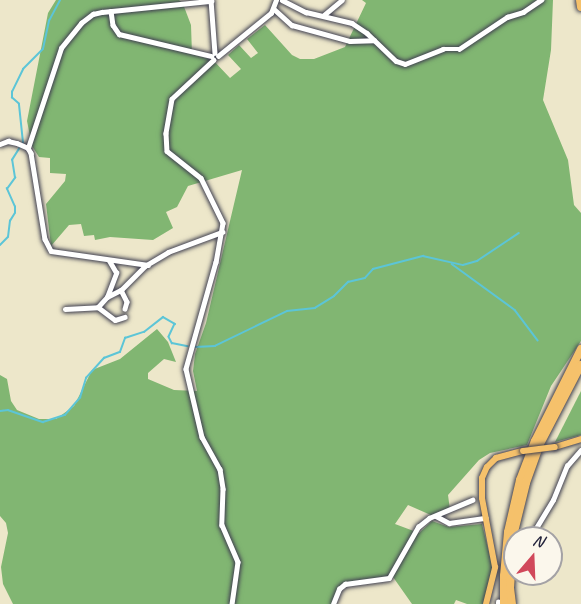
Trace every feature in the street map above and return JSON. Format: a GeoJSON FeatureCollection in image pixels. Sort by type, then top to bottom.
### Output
{"type":"FeatureCollection","features":[{"type":"Feature","properties":{"kind":"highway"},"geometry":{"type":"LineString","coordinates":[[580,0],[581,7]]}},
{"type":"Feature","properties":{"kind":"highway"},"geometry":{"type":"LineString","coordinates":[[500,604],[508,532],[520,480],[535,441],[581,349]]}},
{"type":"Feature","properties":{"kind":"highway"},"geometry":{"type":"LineString","coordinates":[[512,604],[511,562],[524,490],[540,444],[581,365]]}},
{"type":"Feature","properties":{"kind":"main road"},"geometry":{"type":"LineString","coordinates":[[486,604],[495,567],[481,487],[485,469],[502,455],[555,447],[581,439]]}},
{"type":"Feature","properties":{"kind":"street"},"geometry":{"type":"LineString","coordinates":[[28,148],[62,48],[81,23],[93,14],[211,0],[214,56]]}},
{"type":"Feature","properties":{"kind":"street"},"geometry":{"type":"LineString","coordinates":[[232,604],[238,562],[222,525],[223,489],[220,469],[202,437],[186,363],[202,315],[223,223],[197,173],[170,155],[166,133],[172,99],[214,56],[274,9],[276,0]]}},
{"type":"Feature","properties":{"kind":"street"},"geometry":{"type":"LineString","coordinates":[[282,0],[297,9],[352,23],[396,61],[405,64],[443,49],[459,49],[507,18],[523,12],[541,0]]}},
{"type":"Feature","properties":{"kind":"street"},"geometry":{"type":"LineString","coordinates":[[324,15],[342,0]]}},
{"type":"Feature","properties":{"kind":"street"},"geometry":{"type":"LineString","coordinates":[[274,9],[292,25],[350,41],[374,40]]}},
{"type":"Feature","properties":{"kind":"street"},"geometry":{"type":"LineString","coordinates":[[111,11],[112,25],[119,34],[214,56]]}},
{"type":"Feature","properties":{"kind":"street"},"geometry":{"type":"LineString","coordinates":[[0,144],[8,141],[28,148],[33,158],[48,248],[60,254],[148,264]]}},
{"type":"Feature","properties":{"kind":"street"},"geometry":{"type":"LineString","coordinates":[[107,297],[121,290],[148,264],[168,252],[222,232]]}},
{"type":"Feature","properties":{"kind":"street"},"geometry":{"type":"LineString","coordinates":[[98,307],[107,297],[116,273],[109,261]]}},
{"type":"Feature","properties":{"kind":"street"},"geometry":{"type":"LineString","coordinates":[[121,290],[127,302],[125,309]]}},
{"type":"Feature","properties":{"kind":"street"},"geometry":{"type":"LineString","coordinates":[[65,309],[98,307],[115,320],[125,317]]}},
{"type":"Feature","properties":{"kind":"street"},"geometry":{"type":"LineString","coordinates":[[537,526],[553,500],[567,466],[581,450]]}},
{"type":"Feature","properties":{"kind":"street"},"geometry":{"type":"LineString","coordinates":[[333,604],[339,589],[345,584],[389,578],[418,527],[472,500]]}},
{"type":"Feature","properties":{"kind":"street"},"geometry":{"type":"LineString","coordinates":[[436,516],[449,523],[486,518]]}},
{"type":"Feature","properties":{"kind":"green space"},"geometry":{"type":"Polygon","coordinates":[[[56,0],[179,0],[183,4],[191,25],[192,54],[213,60],[230,78],[241,69],[228,55],[239,45],[251,58],[258,53],[247,39],[265,25],[292,55],[300,59],[314,59],[345,47],[366,3],[362,0],[553,0],[551,50],[543,100],[568,160],[574,205],[581,213],[581,341],[551,386],[527,445],[490,453],[479,460],[448,495],[450,510],[433,516],[408,505],[395,524],[419,533],[432,521],[449,527],[482,524],[493,569],[485,604],[467,604],[456,600],[454,604],[412,604],[393,577],[345,584],[335,604],[13,604],[3,584],[1,567],[8,533],[6,523],[0,516],[0,375],[7,379],[11,401],[17,410],[39,419],[56,419],[74,406],[92,370],[120,359],[157,329],[168,342],[176,362],[164,359],[148,373],[148,379],[174,390],[197,391],[193,371],[195,354],[206,323],[242,170],[188,186],[177,207],[166,212],[173,228],[153,240],[110,237],[95,240],[94,235],[84,236],[81,224],[69,225],[51,246],[46,204],[65,181],[66,174],[50,173],[50,158],[39,157],[32,146],[27,121],[48,13],[56,0]]]}},
{"type":"Feature","properties":{"kind":"green space"},"geometry":{"type":"Polygon","coordinates":[[[581,391],[581,435],[555,442],[581,391]]]}},
{"type":"Feature","properties":{"kind":"waterway"},"geometry":{"type":"LineString","coordinates":[[23,143],[19,104],[12,98],[12,92],[23,69],[43,49],[49,21],[60,0]]}},
{"type":"Feature","properties":{"kind":"waterway"},"geometry":{"type":"LineString","coordinates":[[0,245],[8,237],[10,221],[15,213],[15,207],[7,189],[15,178],[12,160],[20,147]]}},
{"type":"Feature","properties":{"kind":"waterway"},"geometry":{"type":"LineString","coordinates":[[195,347],[215,346],[287,311],[315,308],[334,296],[348,282],[365,278],[373,269],[423,256],[463,265],[477,261],[519,233]]}},
{"type":"Feature","properties":{"kind":"waterway"},"geometry":{"type":"LineString","coordinates":[[452,264],[515,310],[538,340]]}},
{"type":"Feature","properties":{"kind":"waterway"},"geometry":{"type":"LineString","coordinates":[[0,411],[8,410],[43,422],[65,415],[80,398],[86,378],[104,358],[120,352],[125,338],[144,332],[163,317],[175,324],[169,337],[172,343],[188,346]]}}]}
